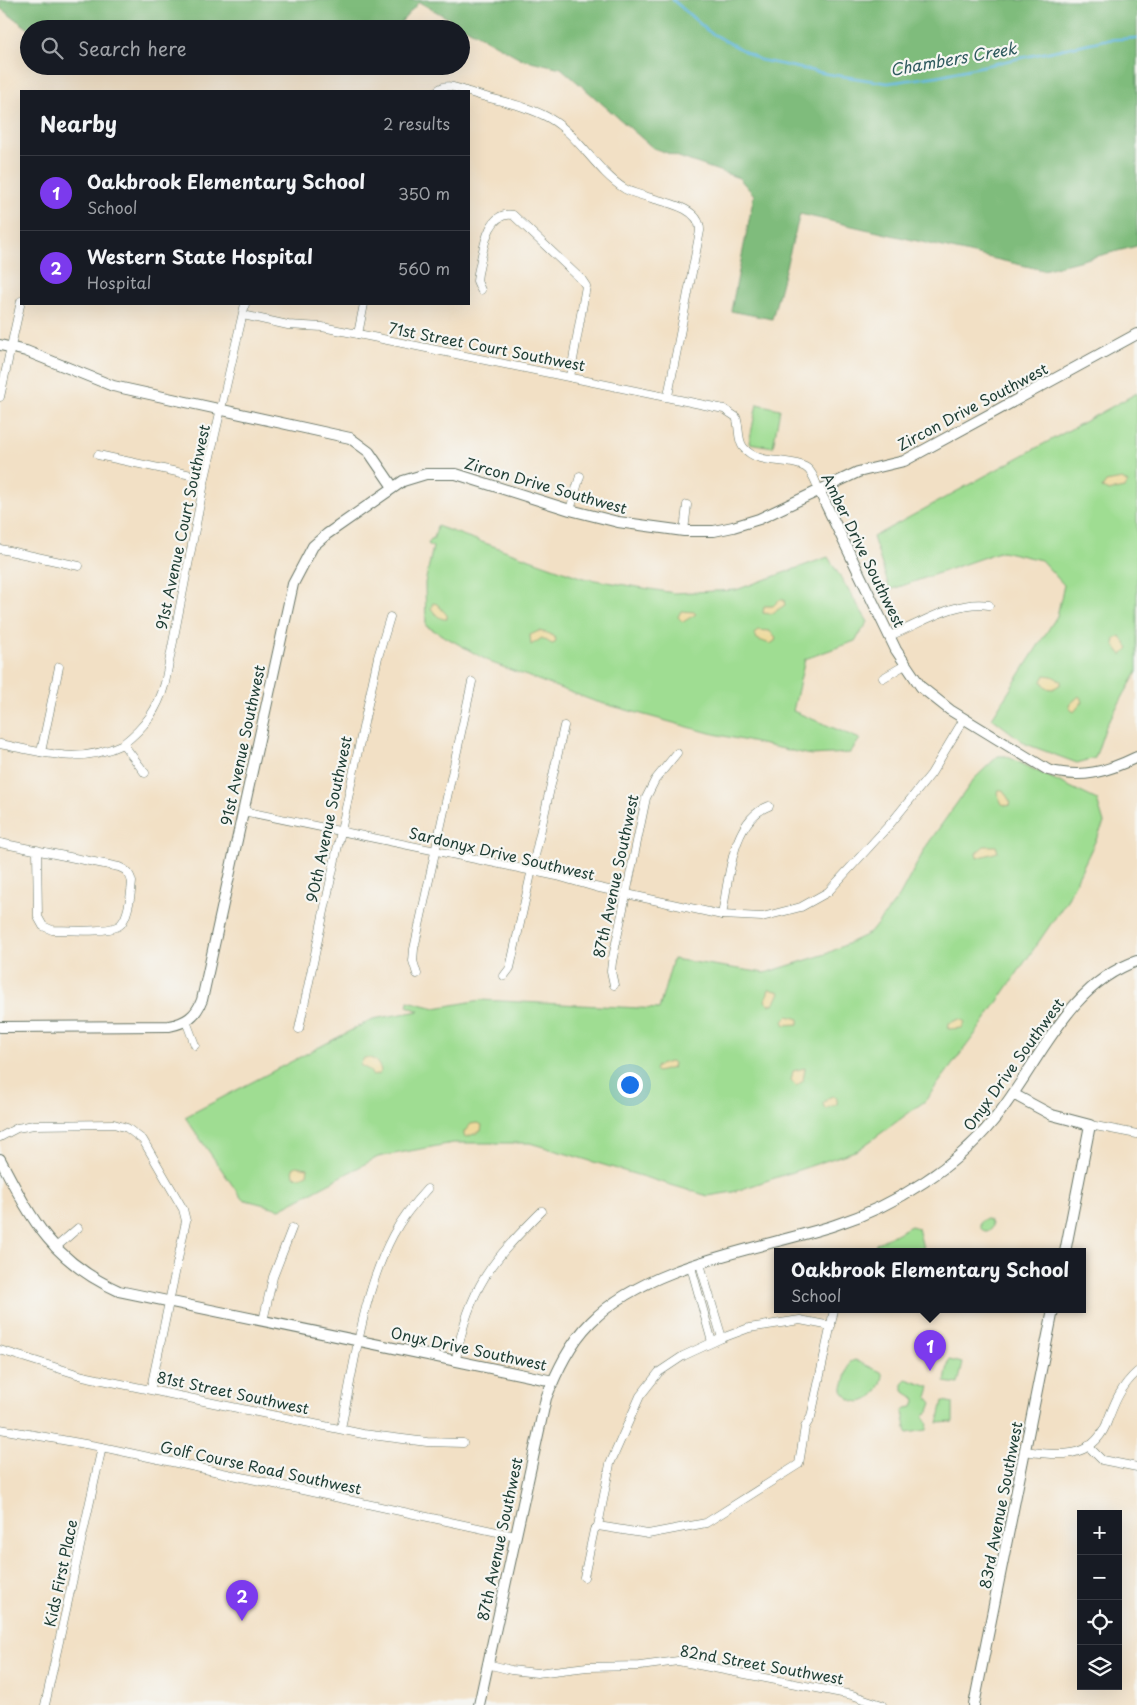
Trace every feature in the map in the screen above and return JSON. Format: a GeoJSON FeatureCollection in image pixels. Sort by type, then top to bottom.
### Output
{"type":"FeatureCollection","features":[{"type":"Feature","properties":{"kind":"street"},"geometry":{"type":"LineString","coordinates":[[438,90],[449,86],[462,90]]}},
{"type":"Feature","properties":{"kind":"street"},"geometry":{"type":"LineString","coordinates":[[470,92],[524,106],[551,119],[626,189],[688,210],[697,218],[700,231],[668,396]]}},
{"type":"Feature","properties":{"kind":"street"},"geometry":{"type":"LineString","coordinates":[[482,290],[477,281],[478,273],[493,221],[501,215],[508,214],[517,217],[586,286],[570,377]]}},
{"type":"Feature","properties":{"kind":"street"},"geometry":{"type":"LineString","coordinates":[[0,397],[5,346],[20,304]]}},
{"type":"Feature","properties":{"kind":"street","name":"91st Avenue Court Southwest"},"geometry":{"type":"LineString","coordinates":[[123,744],[146,723],[161,697],[205,478],[245,305]]}},
{"type":"Feature","properties":{"kind":"street"},"geometry":{"type":"LineString","coordinates":[[358,334],[364,305]]}},
{"type":"Feature","properties":{"kind":"street","name":"71st Street Court Southwest"},"geometry":{"type":"LineString","coordinates":[[242,315],[288,325],[322,327],[668,396]]}},
{"type":"Feature","properties":{"kind":"street","name":"Zircon Drive Southwest"},"geometry":{"type":"LineString","coordinates":[[393,487],[410,478],[426,474],[456,474],[570,510],[618,522],[684,531],[714,531],[759,519],[858,472],[904,461],[1137,334]]}},
{"type":"Feature","properties":{"kind":"street"},"geometry":{"type":"LineString","coordinates":[[5,346],[35,355],[113,386],[356,441],[369,452],[393,487]]}},
{"type":"Feature","properties":{"kind":"street","name":"Amber Drive Southwest"},"geometry":{"type":"LineString","coordinates":[[668,396],[729,411],[737,420],[741,444],[750,453],[762,458],[804,466],[812,474],[889,636],[904,665],[922,687],[964,719],[1048,770],[1065,775],[1096,774],[1137,757]]}},
{"type":"Feature","properties":{"kind":"street"},"geometry":{"type":"LineString","coordinates":[[98,455],[205,478]]}},
{"type":"Feature","properties":{"kind":"street"},"geometry":{"type":"LineString","coordinates":[[570,510],[580,476]]}},
{"type":"Feature","properties":{"kind":"street","name":"91st Avenue Southwest"},"geometry":{"type":"LineString","coordinates":[[186,1021],[199,1008],[202,1000],[290,592],[296,575],[313,546],[393,487]]}},
{"type":"Feature","properties":{"kind":"street"},"geometry":{"type":"LineString","coordinates":[[684,531],[687,505]]}},
{"type":"Feature","properties":{"kind":"street"},"geometry":{"type":"LineString","coordinates":[[0,549],[79,566]]}},
{"type":"Feature","properties":{"kind":"street"},"geometry":{"type":"LineString","coordinates":[[889,636],[954,609],[983,604],[989,605]]}},
{"type":"Feature","properties":{"kind":"street","name":"90th Avenue Southwest"},"geometry":{"type":"LineString","coordinates":[[298,1029],[378,657],[390,617]]}},
{"type":"Feature","properties":{"kind":"street"},"geometry":{"type":"LineString","coordinates":[[883,678],[904,665]]}},
{"type":"Feature","properties":{"kind":"street"},"geometry":{"type":"LineString","coordinates":[[41,752],[59,667]]}},
{"type":"Feature","properties":{"kind":"street"},"geometry":{"type":"LineString","coordinates":[[418,974],[413,961],[414,949],[472,682]]}},
{"type":"Feature","properties":{"kind":"street","name":"Sardonyx Drive Southwest"},"geometry":{"type":"LineString","coordinates":[[243,811],[531,871],[722,915],[746,918],[781,913],[811,903],[828,892],[921,789],[964,719]]}},
{"type":"Feature","properties":{"kind":"street"},"geometry":{"type":"LineString","coordinates":[[504,976],[510,968],[564,726]]}},
{"type":"Feature","properties":{"kind":"street"},"geometry":{"type":"LineString","coordinates":[[0,744],[63,756],[87,756],[102,753],[123,744],[145,773]]}},
{"type":"Feature","properties":{"kind":"street","name":"87th Avenue Southwest"},"geometry":{"type":"LineString","coordinates":[[614,985],[611,971],[612,962],[649,792],[654,780],[677,753]]}},
{"type":"Feature","properties":{"kind":"street"},"geometry":{"type":"LineString","coordinates":[[722,915],[740,832],[754,813],[769,806]]}},
{"type":"Feature","properties":{"kind":"street"},"geometry":{"type":"LineString","coordinates":[[0,843],[37,850],[123,869],[131,877],[132,882],[125,918],[122,924],[109,930],[52,930],[45,927],[38,917],[37,850]]}},
{"type":"Feature","properties":{"kind":"street","name":"Onyx Drive Southwest"},"geometry":{"type":"LineString","coordinates":[[0,1159],[32,1219],[55,1248],[72,1263],[104,1284],[134,1295],[553,1381],[574,1345],[590,1324],[605,1310],[630,1292],[695,1265],[835,1225],[899,1197],[926,1181],[971,1145],[1013,1094],[1087,990],[1118,969],[1137,961]]}},
{"type":"Feature","properties":{"kind":"street"},"geometry":{"type":"LineString","coordinates":[[0,1027],[169,1026],[186,1021],[195,1045]]}},
{"type":"Feature","properties":{"kind":"street"},"geometry":{"type":"LineString","coordinates":[[1013,1094],[1044,1111],[1090,1125],[1137,1134]]}},
{"type":"Feature","properties":{"kind":"street"},"geometry":{"type":"LineString","coordinates":[[0,1137],[27,1126],[114,1124],[127,1128],[138,1136],[185,1215],[151,1388]]}},
{"type":"Feature","properties":{"kind":"street"},"geometry":{"type":"LineString","coordinates":[[1066,1248],[1090,1125]]}},
{"type":"Feature","properties":{"kind":"street"},"geometry":{"type":"LineString","coordinates":[[341,1428],[370,1290],[387,1246],[403,1219],[427,1189]]}},
{"type":"Feature","properties":{"kind":"street"},"geometry":{"type":"LineString","coordinates":[[456,1360],[463,1325],[480,1284],[495,1261],[542,1211]]}},
{"type":"Feature","properties":{"kind":"street"},"geometry":{"type":"LineString","coordinates":[[55,1248],[78,1228]]}},
{"type":"Feature","properties":{"kind":"street"},"geometry":{"type":"LineString","coordinates":[[263,1321],[273,1276],[292,1228]]}},
{"type":"Feature","properties":{"kind":"street"},"geometry":{"type":"LineString","coordinates":[[695,1265],[722,1338]]}},
{"type":"Feature","properties":{"kind":"street"},"geometry":{"type":"LineString","coordinates":[[695,1265],[712,1342]]}},
{"type":"Feature","properties":{"kind":"street"},"geometry":{"type":"LineString","coordinates":[[598,1526],[648,1534],[706,1523],[799,1464],[805,1427],[811,1416],[833,1313]]}},
{"type":"Feature","properties":{"kind":"street","name":"83rd Avenue Southwest"},"geometry":{"type":"LineString","coordinates":[[974,1705],[1052,1313]]}},
{"type":"Feature","properties":{"kind":"street"},"geometry":{"type":"LineString","coordinates":[[584,1577],[594,1530],[598,1526],[610,1464],[640,1396],[659,1372],[683,1356],[712,1342],[750,1328],[800,1320],[831,1326]]}},
{"type":"Feature","properties":{"kind":"street","name":"81st Street Southwest"},"geometry":{"type":"LineString","coordinates":[[0,1350],[83,1376],[151,1388],[400,1440],[463,1443]]}},
{"type":"Feature","properties":{"kind":"street"},"geometry":{"type":"LineString","coordinates":[[1025,1451],[1051,1456],[1081,1451],[1105,1427],[1121,1389],[1137,1372]]}},
{"type":"Feature","properties":{"kind":"street","name":"87th Avenue Southwest"},"geometry":{"type":"LineString","coordinates":[[479,1705],[546,1398],[553,1381]]}},
{"type":"Feature","properties":{"kind":"street","name":"Golf Course Road Southwest"},"geometry":{"type":"LineString","coordinates":[[0,1429],[102,1447],[516,1536]]}},
{"type":"Feature","properties":{"kind":"street"},"geometry":{"type":"LineString","coordinates":[[1088,1446],[1102,1460],[1137,1467]]}},
{"type":"Feature","properties":{"kind":"street","name":"Kids First Place"},"geometry":{"type":"LineString","coordinates":[[46,1705],[102,1447]]}},
{"type":"Feature","properties":{"kind":"street","name":"82nd Street Southwest"},"geometry":{"type":"LineString","coordinates":[[487,1664],[532,1673],[587,1667],[640,1666],[678,1661],[852,1695],[882,1705]]}},
{"type":"Feature","properties":{"kind":"green space"},"geometry":{"type":"Polygon","coordinates":[[[0,0],[1137,0],[1137,246],[1043,270],[800,214],[772,319],[731,311],[754,195],[739,178],[653,148],[561,68],[522,59],[470,30],[470,20],[452,20],[419,2],[403,20],[20,20],[20,22],[0,8],[0,0]]]}},
{"type":"Feature","properties":{"kind":"green space"},"geometry":{"type":"Polygon","coordinates":[[[1137,393],[1137,672],[1106,726],[1095,758],[1077,763],[1026,744],[992,718],[1057,616],[1064,585],[1041,560],[1002,551],[890,590],[873,537],[1137,393]]]}},
{"type":"Feature","properties":{"kind":"green space"},"geometry":{"type":"Polygon","coordinates":[[[757,404],[780,409],[773,447],[749,443],[757,404]]]}},
{"type":"Feature","properties":{"kind":"green space"},"geometry":{"type":"Polygon","coordinates":[[[437,526],[583,578],[674,593],[736,590],[828,557],[868,622],[855,641],[805,659],[793,711],[860,739],[850,753],[811,755],[710,733],[594,701],[492,663],[426,626],[425,583],[433,547],[428,544],[434,538],[437,526]]]}},
{"type":"Feature","properties":{"kind":"green space"},"geometry":{"type":"Polygon","coordinates":[[[998,756],[1006,756],[1097,800],[1104,823],[1066,902],[976,1033],[925,1101],[858,1150],[733,1192],[708,1196],[530,1143],[453,1143],[378,1157],[280,1209],[242,1199],[185,1117],[373,1019],[419,1011],[407,1006],[408,1001],[435,1008],[481,1000],[659,1009],[673,959],[765,973],[826,954],[870,933],[899,897],[927,845],[974,779],[998,756]]]}},
{"type":"Feature","properties":{"kind":"green space"},"geometry":{"type":"Polygon","coordinates":[[[984,1219],[988,1219],[992,1225],[988,1231],[984,1231],[980,1227],[980,1223],[984,1219]]]}},
{"type":"Feature","properties":{"kind":"green space"},"geometry":{"type":"Polygon","coordinates":[[[911,1226],[918,1228],[923,1248],[875,1248],[876,1244],[911,1226]]]}},
{"type":"Feature","properties":{"kind":"green space"},"geometry":{"type":"Polygon","coordinates":[[[855,1360],[881,1372],[883,1376],[877,1391],[867,1400],[861,1402],[848,1398],[842,1391],[850,1362],[855,1360]]]}},
{"type":"Feature","properties":{"kind":"green space"},"geometry":{"type":"Polygon","coordinates":[[[949,1360],[963,1363],[958,1384],[945,1382],[949,1360]]]}},
{"type":"Feature","properties":{"kind":"green space"},"geometry":{"type":"Polygon","coordinates":[[[906,1379],[930,1387],[927,1397],[932,1403],[929,1411],[923,1417],[928,1424],[927,1430],[907,1433],[903,1412],[906,1408],[913,1407],[916,1399],[903,1391],[903,1382],[906,1379]]]}},
{"type":"Feature","properties":{"kind":"green space"},"geometry":{"type":"Polygon","coordinates":[[[943,1401],[953,1403],[953,1422],[938,1423],[943,1401]]]}},
{"type":"Feature","properties":{"kind":"sand"},"geometry":{"type":"Polygon","coordinates":[[[1122,479],[1128,483],[1124,488],[1109,491],[1102,488],[1106,482],[1122,479]]]}},
{"type":"Feature","properties":{"kind":"sand"},"geometry":{"type":"Polygon","coordinates":[[[779,600],[784,600],[785,605],[771,614],[763,613],[764,606],[773,606],[779,600]]]}},
{"type":"Feature","properties":{"kind":"sand"},"geometry":{"type":"Polygon","coordinates":[[[433,603],[437,604],[447,615],[447,619],[440,618],[434,612],[431,608],[433,603]]]}},
{"type":"Feature","properties":{"kind":"sand"},"geometry":{"type":"Polygon","coordinates":[[[681,611],[694,612],[696,614],[683,622],[678,617],[681,611]]]}},
{"type":"Feature","properties":{"kind":"sand"},"geometry":{"type":"Polygon","coordinates":[[[758,630],[769,631],[776,637],[775,641],[770,644],[757,639],[754,634],[758,630]]]}},
{"type":"Feature","properties":{"kind":"sand"},"geometry":{"type":"Polygon","coordinates":[[[539,631],[550,634],[556,639],[555,643],[552,644],[542,638],[531,645],[530,635],[539,631]]]}},
{"type":"Feature","properties":{"kind":"sand"},"geometry":{"type":"Polygon","coordinates":[[[1120,636],[1129,648],[1122,655],[1114,645],[1115,639],[1120,636]]]}},
{"type":"Feature","properties":{"kind":"sand"},"geometry":{"type":"Polygon","coordinates":[[[1045,675],[1052,676],[1061,681],[1061,684],[1053,689],[1046,688],[1042,681],[1045,675]]]}},
{"type":"Feature","properties":{"kind":"sand"},"geometry":{"type":"Polygon","coordinates":[[[1079,696],[1083,701],[1074,712],[1070,709],[1069,705],[1079,696]]]}},
{"type":"Feature","properties":{"kind":"sand"},"geometry":{"type":"Polygon","coordinates":[[[998,790],[1003,790],[1011,803],[1008,806],[1002,804],[997,793],[998,790]]]}},
{"type":"Feature","properties":{"kind":"sand"},"geometry":{"type":"Polygon","coordinates":[[[984,846],[996,846],[998,852],[977,858],[976,853],[984,846]]]}},
{"type":"Feature","properties":{"kind":"sand"},"geometry":{"type":"Polygon","coordinates":[[[769,989],[780,992],[775,1003],[769,1005],[765,1001],[769,989]]]}},
{"type":"Feature","properties":{"kind":"sand"},"geometry":{"type":"Polygon","coordinates":[[[788,1016],[799,1019],[799,1024],[785,1025],[783,1021],[788,1016]]]}},
{"type":"Feature","properties":{"kind":"sand"},"geometry":{"type":"Polygon","coordinates":[[[960,1019],[965,1022],[962,1028],[948,1029],[949,1023],[960,1019]]]}},
{"type":"Feature","properties":{"kind":"sand"},"geometry":{"type":"Polygon","coordinates":[[[364,1058],[370,1058],[378,1064],[381,1070],[379,1074],[373,1076],[369,1070],[360,1065],[364,1058]]]}},
{"type":"Feature","properties":{"kind":"sand"},"geometry":{"type":"Polygon","coordinates":[[[669,1062],[674,1063],[673,1068],[657,1072],[655,1070],[657,1066],[669,1062]]]}},
{"type":"Feature","properties":{"kind":"sand"},"geometry":{"type":"Polygon","coordinates":[[[805,1068],[803,1081],[796,1086],[791,1080],[793,1071],[805,1068]]]}},
{"type":"Feature","properties":{"kind":"sand"},"geometry":{"type":"Polygon","coordinates":[[[833,1096],[837,1098],[837,1104],[825,1109],[823,1104],[828,1098],[833,1096]]]}},
{"type":"Feature","properties":{"kind":"sand"},"geometry":{"type":"Polygon","coordinates":[[[477,1123],[482,1125],[481,1131],[467,1137],[464,1136],[464,1132],[471,1124],[477,1123]]]}},
{"type":"Feature","properties":{"kind":"sand"},"geometry":{"type":"Polygon","coordinates":[[[297,1166],[308,1168],[307,1174],[300,1177],[294,1176],[293,1168],[297,1166]]]}},
{"type":"Feature","properties":{"kind":"waterway","name":"Chambers Creek"},"geometry":{"type":"LineString","coordinates":[[673,0],[708,31],[760,60],[828,74],[888,83],[937,76],[1104,40],[1137,38]]}},
{"type":"Feature","properties":{"kind":"place","name":"Oakbrook Elementary School"},"geometry":{"type":"Point","coordinates":[930,1371]}},
{"type":"Feature","properties":{"kind":"place","name":"Western State Hospital"},"geometry":{"type":"Point","coordinates":[242,1621]}}]}
